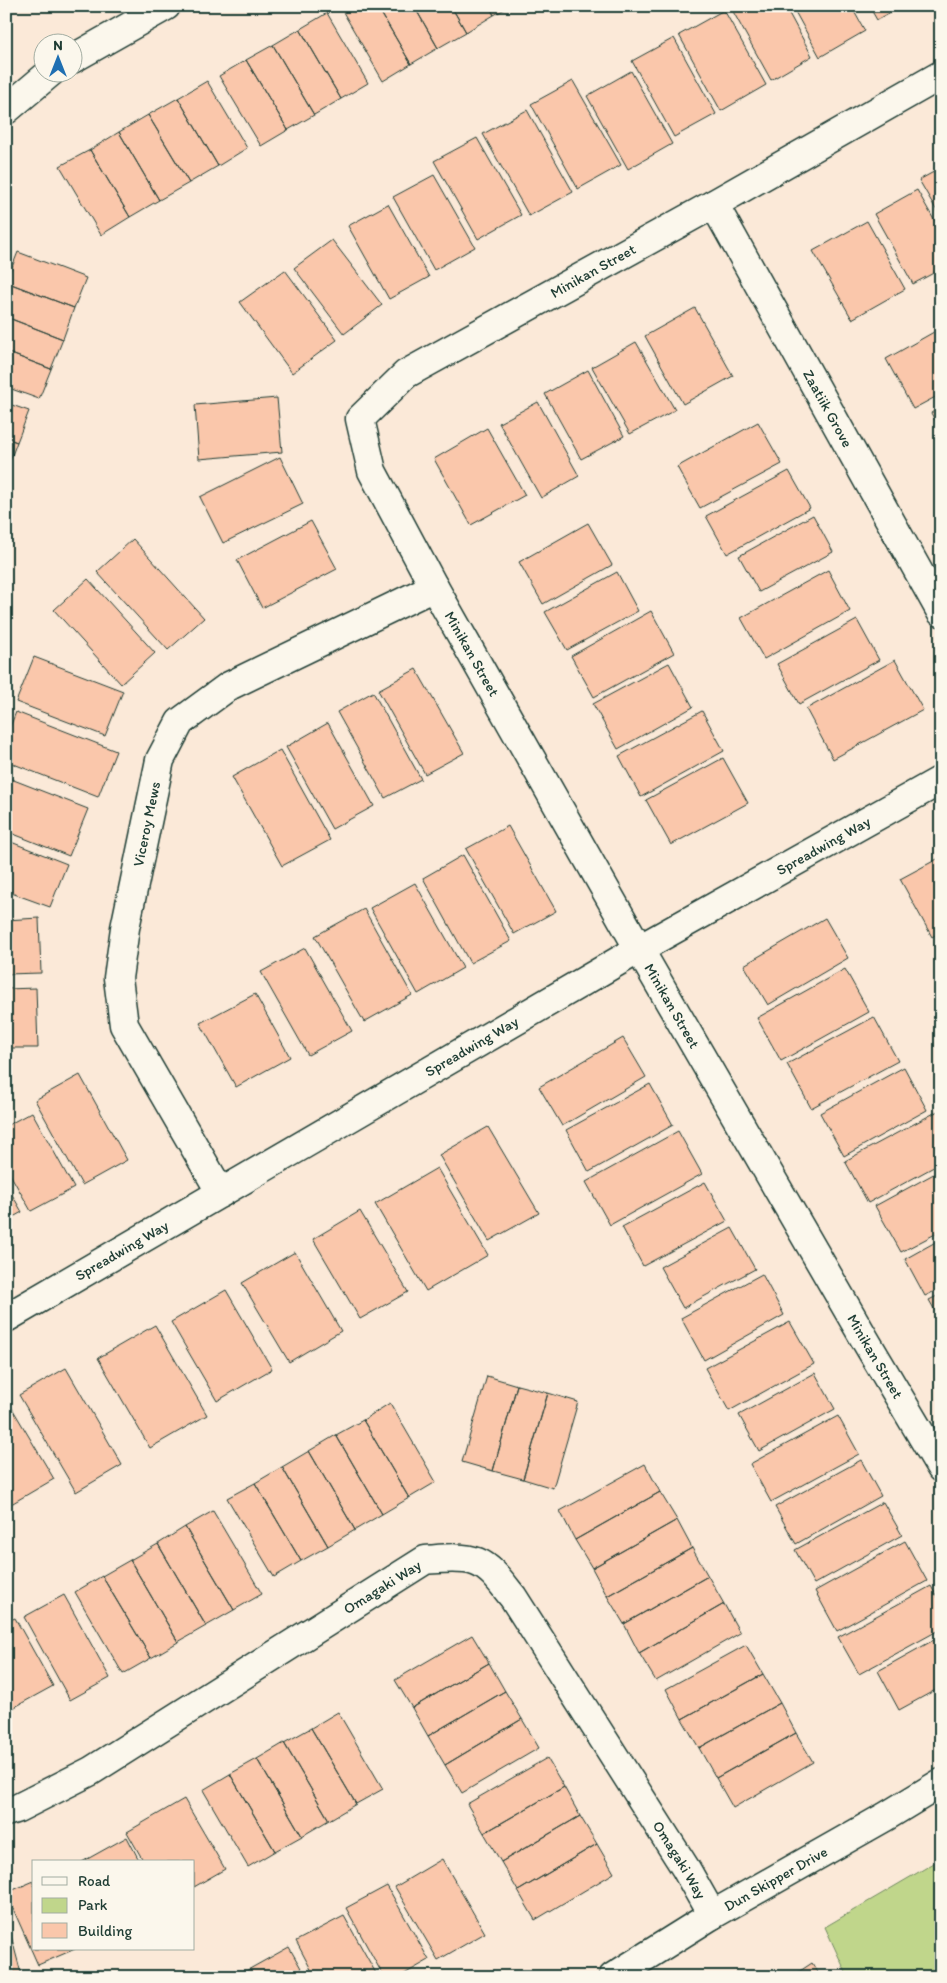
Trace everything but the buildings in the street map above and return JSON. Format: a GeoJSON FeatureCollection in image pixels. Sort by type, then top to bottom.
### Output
{"type":"FeatureCollection","features":[{"type":"Feature","properties":{"kind":"street"},"geometry":{"type":"LineString","coordinates":[[82,53],[166,6]]}},
{"type":"Feature","properties":{"kind":"street","name":"Minikan Street"},"geometry":{"type":"LineString","coordinates":[[941,76],[406,374],[360,420],[372,471],[434,587],[639,949],[941,1468]]}},
{"type":"Feature","properties":{"kind":"street"},"geometry":{"type":"LineString","coordinates":[[6,110],[39,82]]}},
{"type":"Feature","properties":{"kind":"street","name":"Zaatiik Grove"},"geometry":{"type":"LineString","coordinates":[[714,204],[941,612]]}},
{"type":"Feature","properties":{"kind":"street","name":"Viceroy Mews"},"geometry":{"type":"LineString","coordinates":[[221,1193],[124,1025],[118,978],[119,970],[125,928],[160,760],[180,722],[229,686],[434,587]]}},
{"type":"Feature","properties":{"kind":"street","name":"Spreadwing Way"},"geometry":{"type":"LineString","coordinates":[[6,1318],[639,949],[941,780]]}},
{"type":"Feature","properties":{"kind":"street","name":"Omagaki Way"},"geometry":{"type":"LineString","coordinates":[[6,1812],[18,1808],[91,1771],[426,1560],[461,1559],[476,1562],[482,1566],[496,1577],[513,1598],[686,1869],[712,1915]]}},
{"type":"Feature","properties":{"kind":"street","name":"Dun Skipper Drive"},"geometry":{"type":"LineString","coordinates":[[613,1977],[712,1915],[941,1783]]}},
{"type":"Feature","properties":{"kind":"green space"},"geometry":{"type":"Polygon","coordinates":[[[941,1859],[941,1977],[848,1977],[825,1927],[941,1859]]]}}]}
